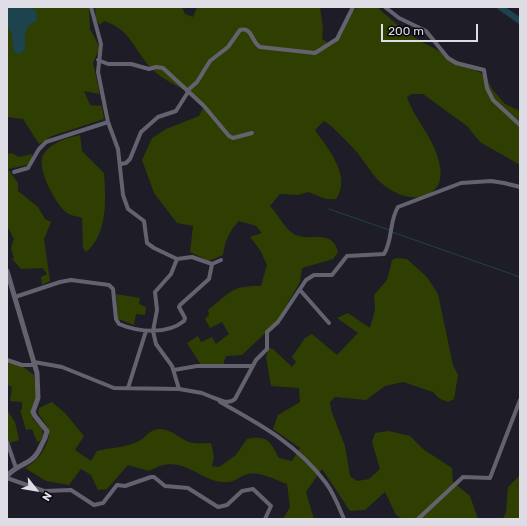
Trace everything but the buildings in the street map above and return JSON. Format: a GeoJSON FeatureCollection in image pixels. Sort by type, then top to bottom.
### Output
{"type":"FeatureCollection","features":[{"type":"Feature","properties":{"kind":"street"},"geometry":{"type":"LineString","coordinates":[[91,7],[101,42],[98,72],[108,122],[117,145],[121,164],[121,185],[128,209],[144,221],[147,243],[154,248],[177,260],[192,257],[212,264],[221,260]]}},
{"type":"Feature","properties":{"kind":"street"},"geometry":{"type":"LineString","coordinates":[[121,164],[126,163],[130,159],[142,132],[158,117],[176,111],[210,61],[228,46],[240,30],[250,32],[255,44],[260,48],[315,53],[337,39],[353,7]]}},
{"type":"Feature","properties":{"kind":"street"},"geometry":{"type":"LineString","coordinates":[[385,7],[399,18],[426,32],[448,58],[456,63],[484,70],[487,88],[492,100],[520,125]]}},
{"type":"Feature","properties":{"kind":"street"},"geometry":{"type":"LineString","coordinates":[[98,60],[108,64],[131,64],[149,69],[160,67],[166,70],[204,106],[230,136],[233,138],[252,133]]}},
{"type":"Feature","properties":{"kind":"street"},"geometry":{"type":"LineString","coordinates":[[14,172],[28,168],[39,149],[46,142],[108,122]]}},
{"type":"Feature","properties":{"kind":"street"},"geometry":{"type":"LineString","coordinates":[[7,360],[22,365],[35,364],[62,367],[110,387],[179,388],[202,393],[227,402],[234,401],[252,366],[268,346],[266,335],[278,322],[310,277],[314,275],[332,276],[347,256],[384,254],[387,248],[393,216],[399,206],[434,194],[450,186],[462,183],[491,181],[520,188]]}},
{"type":"Feature","properties":{"kind":"street"},"geometry":{"type":"LineString","coordinates":[[177,260],[170,274],[156,292],[157,310],[153,331],[156,344],[168,358],[174,370],[179,388]]}},
{"type":"Feature","properties":{"kind":"street"},"geometry":{"type":"LineString","coordinates":[[15,297],[60,282],[71,280],[109,285],[113,288],[114,292],[117,322],[146,331],[166,329],[184,321],[185,318],[179,308],[180,305],[209,279],[212,264]]}},
{"type":"Feature","properties":{"kind":"street"},"geometry":{"type":"LineString","coordinates":[[7,271],[35,364],[38,391],[33,412],[45,427],[46,435],[33,460],[16,468],[7,477],[38,490],[71,490],[94,505],[104,503],[117,485],[125,486],[151,477],[154,477],[165,486],[188,488],[218,507],[227,506],[242,491],[253,489],[271,506],[265,519]]}},
{"type":"Feature","properties":{"kind":"street"},"geometry":{"type":"LineString","coordinates":[[300,290],[330,323]]}},
{"type":"Feature","properties":{"kind":"street"},"geometry":{"type":"LineString","coordinates":[[128,388],[146,331]]}},
{"type":"Feature","properties":{"kind":"street"},"geometry":{"type":"LineString","coordinates":[[174,370],[197,366],[252,366]]}},
{"type":"Feature","properties":{"kind":"street"},"geometry":{"type":"LineString","coordinates":[[212,397],[263,426],[296,449],[326,484],[344,519]]}},
{"type":"Feature","properties":{"kind":"street"},"geometry":{"type":"LineString","coordinates":[[418,519],[463,477],[490,478],[520,400]]}},
{"type":"Feature","properties":{"kind":"street"},"geometry":{"type":"LineString","coordinates":[[7,442],[16,468]]}},
{"type":"Feature","properties":{"kind":"green space"},"geometry":{"type":"Polygon","coordinates":[[[7,7],[89,7],[90,29],[99,49],[93,63],[100,94],[84,91],[90,105],[102,106],[104,119],[52,136],[39,144],[23,119],[7,117],[7,7]]]}},
{"type":"Feature","properties":{"kind":"green space"},"geometry":{"type":"Polygon","coordinates":[[[95,7],[182,7],[185,14],[193,17],[197,7],[320,7],[323,28],[322,39],[328,43],[336,42],[347,19],[356,8],[377,7],[402,29],[420,41],[485,75],[492,89],[505,104],[520,111],[520,165],[480,142],[467,126],[423,94],[412,94],[407,97],[437,153],[440,176],[438,185],[429,194],[422,197],[406,196],[390,189],[377,179],[357,152],[328,123],[324,121],[315,130],[332,154],[340,172],[340,190],[336,199],[326,199],[308,192],[298,195],[280,194],[270,206],[287,228],[294,234],[331,240],[335,244],[338,252],[333,259],[302,268],[300,282],[276,323],[242,355],[226,356],[223,365],[201,365],[187,343],[198,336],[201,342],[212,337],[216,344],[229,334],[222,322],[210,328],[205,319],[209,315],[208,310],[232,291],[243,287],[261,286],[267,265],[260,250],[250,237],[262,233],[256,226],[239,221],[228,236],[223,255],[209,261],[190,252],[193,226],[177,223],[154,193],[142,160],[152,138],[166,129],[199,116],[203,108],[194,97],[155,72],[121,30],[104,21],[100,25],[96,19],[95,7]]]}},
{"type":"Feature","properties":{"kind":"green space"},"geometry":{"type":"Polygon","coordinates":[[[80,135],[82,151],[104,173],[105,183],[105,205],[102,226],[93,245],[86,252],[83,248],[82,218],[70,215],[63,209],[48,186],[42,168],[43,155],[50,147],[65,139],[80,135]]]}},
{"type":"Feature","properties":{"kind":"green space"},"geometry":{"type":"Polygon","coordinates":[[[12,153],[19,157],[32,154],[33,158],[27,165],[8,169],[18,183],[18,191],[38,207],[45,219],[51,222],[44,239],[50,281],[42,285],[41,277],[47,274],[43,268],[21,269],[12,259],[14,258],[11,248],[14,239],[7,226],[7,154],[12,153]]]}},
{"type":"Feature","properties":{"kind":"green space"},"geometry":{"type":"Polygon","coordinates":[[[396,258],[407,259],[427,277],[438,294],[453,365],[458,375],[454,399],[448,402],[440,399],[433,392],[403,382],[385,386],[366,400],[335,397],[330,402],[331,410],[345,446],[350,476],[357,481],[369,479],[380,469],[372,442],[375,433],[389,431],[410,436],[423,449],[452,468],[453,482],[470,496],[478,519],[403,519],[396,515],[385,492],[365,510],[350,511],[322,469],[306,492],[314,519],[283,519],[290,507],[287,484],[268,476],[253,473],[228,482],[208,478],[191,469],[172,464],[161,466],[149,471],[128,465],[107,489],[98,490],[91,475],[81,469],[69,485],[46,481],[25,468],[41,454],[47,443],[49,431],[38,413],[39,408],[52,402],[65,413],[84,436],[75,450],[91,461],[97,451],[134,443],[152,431],[164,429],[189,442],[211,443],[214,457],[212,466],[219,467],[236,455],[247,439],[254,438],[264,439],[270,443],[279,458],[292,461],[300,448],[273,429],[278,415],[300,402],[299,388],[271,386],[266,357],[269,348],[273,349],[292,367],[296,362],[292,357],[305,338],[312,334],[337,355],[358,333],[337,318],[348,313],[370,328],[375,310],[374,295],[387,280],[392,260],[396,258]]]}},
{"type":"Feature","properties":{"kind":"green space"},"geometry":{"type":"Polygon","coordinates":[[[116,294],[140,298],[139,304],[146,307],[145,315],[136,314],[134,325],[118,319],[116,294]]]}},
{"type":"Feature","properties":{"kind":"green space"},"geometry":{"type":"Polygon","coordinates":[[[7,362],[22,366],[34,375],[36,396],[32,414],[33,419],[42,428],[43,436],[40,441],[37,442],[32,429],[26,430],[20,410],[22,410],[22,402],[10,401],[12,387],[7,385],[7,362]]]}},
{"type":"Feature","properties":{"kind":"green space"},"geometry":{"type":"Polygon","coordinates":[[[7,410],[15,422],[19,440],[10,443],[7,438],[7,410]]]}},
{"type":"Feature","properties":{"kind":"green space"},"geometry":{"type":"Polygon","coordinates":[[[520,475],[520,519],[503,519],[506,512],[508,487],[520,475]]]}},
{"type":"Feature","properties":{"kind":"water"},"geometry":{"type":"Polygon","coordinates":[[[7,7],[30,7],[36,11],[37,21],[29,25],[25,33],[25,50],[19,54],[14,52],[11,32],[7,25],[7,7]]]}},
{"type":"Feature","properties":{"kind":"waterway"},"geometry":{"type":"LineString","coordinates":[[500,7],[520,21]]}},
{"type":"Feature","properties":{"kind":"waterway"},"geometry":{"type":"LineString","coordinates":[[329,209],[389,230]]}},
{"type":"Feature","properties":{"kind":"waterway"},"geometry":{"type":"LineString","coordinates":[[392,232],[520,277]]}}]}
